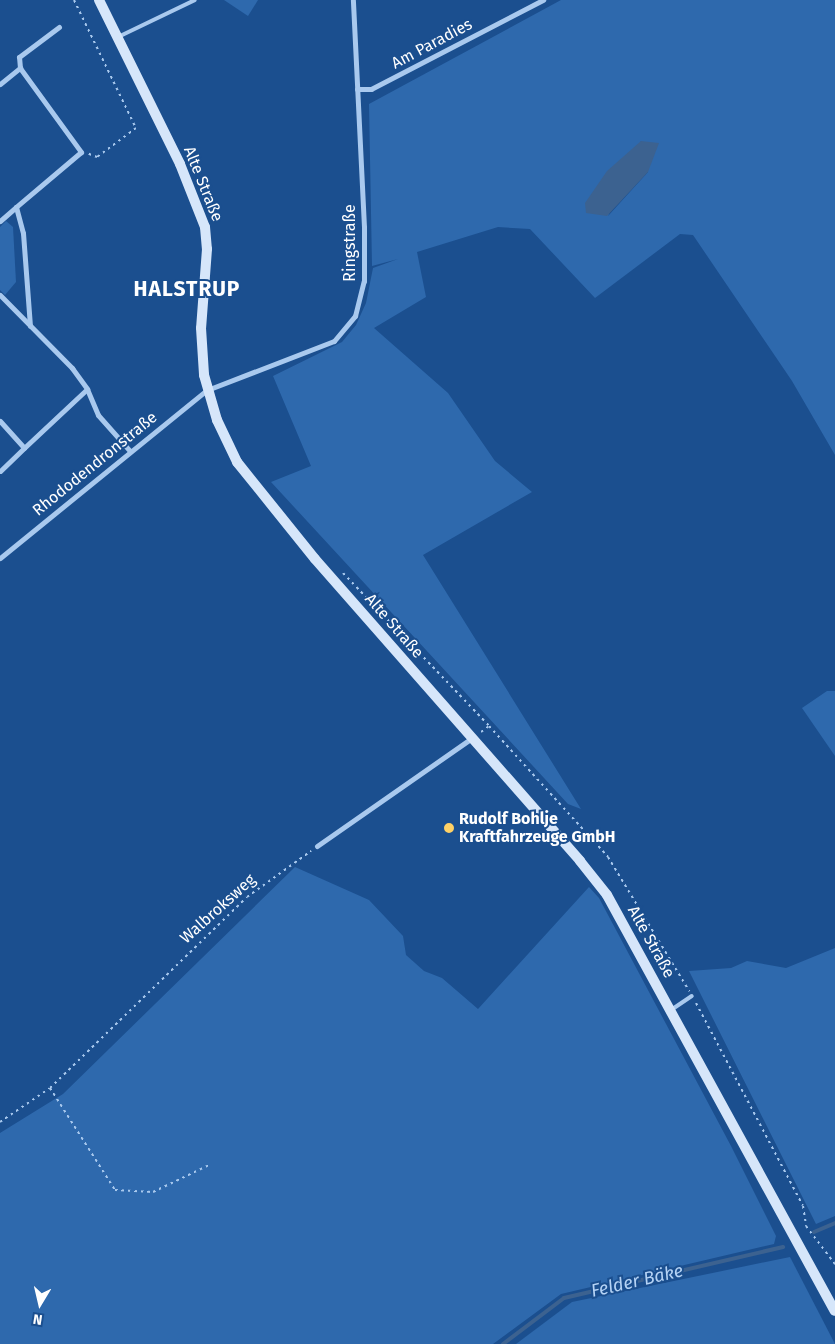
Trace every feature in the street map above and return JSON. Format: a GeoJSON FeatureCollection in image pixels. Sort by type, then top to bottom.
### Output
{"type":"FeatureCollection","features":[{"type":"Feature","properties":{"kind":"street","name":"Alte Straße"},"geometry":{"type":"LineString","coordinates":[[99,0],[180,164],[205,227],[207,249],[202,343],[207,390],[226,441],[250,482],[607,895],[769,1188],[835,1312]]}},
{"type":"Feature","properties":{"kind":"street","name":"Ringstraße"},"geometry":{"type":"LineString","coordinates":[[207,390],[327,344],[347,328],[355,316],[364,281],[353,0]]}},
{"type":"Feature","properties":{"kind":"street","name":"Am Paradies"},"geometry":{"type":"LineString","coordinates":[[357,89],[372,89],[543,0]]}},
{"type":"Feature","properties":{"kind":"street"},"geometry":{"type":"LineString","coordinates":[[0,221],[81,152],[20,68],[19,58],[60,27]]}},
{"type":"Feature","properties":{"kind":"street"},"geometry":{"type":"LineString","coordinates":[[0,84],[20,68]]}},
{"type":"Feature","properties":{"kind":"street"},"geometry":{"type":"LineString","coordinates":[[16,207],[23,233],[30,326]]}},
{"type":"Feature","properties":{"kind":"street"},"geometry":{"type":"LineString","coordinates":[[0,295],[72,368],[87,389],[98,414],[130,451]]}},
{"type":"Feature","properties":{"kind":"street"},"geometry":{"type":"LineString","coordinates":[[0,471],[87,389]]}},
{"type":"Feature","properties":{"kind":"street","name":"Rhododendronstraße"},"geometry":{"type":"LineString","coordinates":[[0,558],[207,390]]}},
{"type":"Feature","properties":{"kind":"street"},"geometry":{"type":"LineString","coordinates":[[0,421],[24,448]]}},
{"type":"Feature","properties":{"kind":"street"},"geometry":{"type":"LineString","coordinates":[[317,846],[370,806],[473,738]]}},
{"type":"Feature","properties":{"kind":"lane"},"geometry":{"type":"LineString","coordinates":[[118,37],[195,0]]}},
{"type":"Feature","properties":{"kind":"lane"},"geometry":{"type":"LineString","coordinates":[[671,1010],[692,996]]}},
{"type":"Feature","properties":{"kind":"path"},"geometry":{"type":"LineString","coordinates":[[74,0],[136,128],[97,158],[81,152]]}},
{"type":"Feature","properties":{"kind":"path","name":"Walbroksweg"},"geometry":{"type":"LineString","coordinates":[[0,1122],[50,1088],[247,897],[317,846]]}},
{"type":"Feature","properties":{"kind":"path"},"geometry":{"type":"LineString","coordinates":[[50,1088],[115,1190],[153,1192],[209,1165]]}},
{"type":"Feature","properties":{"kind":"path"},"geometry":{"type":"LineString","coordinates":[[803,1206],[806,1226],[813,1239],[827,1251],[835,1264]]}},
{"type":"Feature","properties":{"kind":"shaded area"},"geometry":{"type":"Polygon","coordinates":[[[224,0],[258,0],[248,16],[224,0]]]}},
{"type":"Feature","properties":{"kind":"shaded area"},"geometry":{"type":"Polygon","coordinates":[[[561,0],[835,0],[835,455],[792,381],[693,235],[680,234],[595,298],[530,229],[498,227],[417,252],[426,297],[374,328],[448,393],[495,461],[532,492],[423,555],[581,809],[568,804],[271,482],[311,466],[273,376],[342,342],[356,325],[366,303],[373,268],[398,259],[372,266],[369,104],[561,0]],[[641,141],[608,216],[648,172],[641,141]]]}},
{"type":"Feature","properties":{"kind":"shaded area"},"geometry":{"type":"Polygon","coordinates":[[[641,141],[659,143],[648,172],[607,216],[586,213],[585,203],[607,171],[641,141]]]}},
{"type":"Feature","properties":{"kind":"shaded area"},"geometry":{"type":"Polygon","coordinates":[[[6,221],[13,227],[16,282],[5,295],[0,290],[0,227],[6,221]]]}},
{"type":"Feature","properties":{"kind":"shaded area"},"geometry":{"type":"Polygon","coordinates":[[[827,691],[835,691],[835,756],[802,708],[827,691]]]}},
{"type":"Feature","properties":{"kind":"shaded area"},"geometry":{"type":"Polygon","coordinates":[[[295,867],[369,900],[403,936],[406,955],[424,971],[442,978],[478,1009],[589,887],[599,898],[731,1146],[776,1236],[774,1244],[561,1294],[493,1344],[0,1344],[0,1133],[63,1094],[295,867]]]}},
{"type":"Feature","properties":{"kind":"shaded area"},"geometry":{"type":"Polygon","coordinates":[[[835,948],[835,1216],[816,1224],[689,971],[731,968],[747,961],[786,968],[835,948]]]}},
{"type":"Feature","properties":{"kind":"shaded area"},"geometry":{"type":"Polygon","coordinates":[[[790,1257],[835,1344],[516,1344],[572,1302],[790,1257]]]}},
{"type":"Feature","properties":{"kind":"waterway","name":"Felder Bäke"},"geometry":{"type":"LineString","coordinates":[[814,1232],[835,1223]]}},
{"type":"Feature","properties":{"kind":"waterway","name":"Felder Bäke"},"geometry":{"type":"LineString","coordinates":[[503,1344],[564,1298],[783,1247]]}},
{"type":"Feature","properties":{"kind":"place","name":"Rudolf Bohlje Kraftfahrzeuge GmbH"},"geometry":{"type":"Point","coordinates":[449,828]}},
{"type":"Feature","properties":{"kind":"district","name":"HALSTRUP"},"geometry":{"type":"Point","coordinates":[187,289]}}]}
